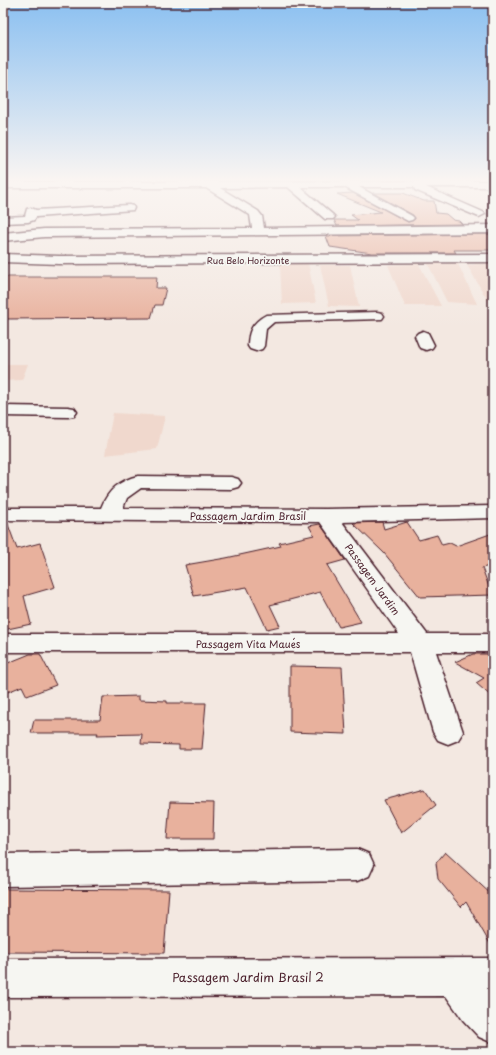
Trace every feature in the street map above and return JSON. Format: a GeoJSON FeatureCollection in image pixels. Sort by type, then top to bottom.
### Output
{"type":"FeatureCollection","features":[{"type":"Feature","properties":{"kind":"street"},"geometry":{"type":"LineString","coordinates":[[3,237],[44,233],[493,229]]}},
{"type":"Feature","properties":{"kind":"street","name":"Rua Belo Horizonte"},"geometry":{"type":"LineString","coordinates":[[3,258],[59,260],[493,258]]}},
{"type":"Feature","properties":{"kind":"street"},"geometry":{"type":"LineString","coordinates":[[256,346],[255,335],[262,322],[271,318],[378,316]]}},
{"type":"Feature","properties":{"kind":"street"},"geometry":{"type":"LineString","coordinates":[[3,412],[68,412]]}},
{"type":"Feature","properties":{"kind":"street"},"geometry":{"type":"LineString","coordinates":[[110,514],[116,496],[125,488],[138,482],[231,483]]}},
{"type":"Feature","properties":{"kind":"street","name":"Passagem Jardim Brasil"},"geometry":{"type":"LineString","coordinates":[[3,514],[326,516],[493,512]]}},
{"type":"Feature","properties":{"kind":"street","name":"Passagem Jardim"},"geometry":{"type":"LineString","coordinates":[[326,516],[420,643],[448,732]]}},
{"type":"Feature","properties":{"kind":"street","name":"Passagem Vita Maués"},"geometry":{"type":"LineString","coordinates":[[3,643],[493,643]]}},
{"type":"Feature","properties":{"kind":"street"},"geometry":{"type":"LineString","coordinates":[[3,870],[357,865]]}},
{"type":"Feature","properties":{"kind":"street"},"geometry":{"type":"LineString","coordinates":[[455,977],[477,1006],[493,1023]]}},
{"type":"Feature","properties":{"kind":"street","name":"Passagem Jardim Brasil 2"},"geometry":{"type":"LineString","coordinates":[[3,978],[493,977]]}},
{"type":"Feature","properties":{"kind":"shaded area"},"geometry":{"type":"Polygon","coordinates":[[[308,263],[316,303],[282,304],[280,264],[308,263]]]}},
{"type":"Feature","properties":{"kind":"shaded area"},"geometry":{"type":"Polygon","coordinates":[[[493,263],[493,306],[491,306],[467,265],[493,263]]]}},
{"type":"Feature","properties":{"kind":"shaded area"},"geometry":{"type":"Polygon","coordinates":[[[419,264],[441,306],[405,306],[388,265],[419,264]]]}},
{"type":"Feature","properties":{"kind":"shaded area"},"geometry":{"type":"Polygon","coordinates":[[[428,264],[458,264],[477,304],[447,302],[428,264]]]}},
{"type":"Feature","properties":{"kind":"shaded area"},"geometry":{"type":"Polygon","coordinates":[[[320,265],[350,265],[359,307],[329,306],[320,265]]]}},
{"type":"Feature","properties":{"kind":"shaded area"},"geometry":{"type":"Polygon","coordinates":[[[3,364],[28,364],[22,380],[3,381],[3,364]]]}},
{"type":"Feature","properties":{"kind":"shaded area"},"geometry":{"type":"Polygon","coordinates":[[[113,413],[165,416],[157,449],[105,455],[113,413]]]}},
{"type":"Feature","properties":{"kind":"building"},"geometry":{"type":"Polygon","coordinates":[[[493,234],[493,250],[454,250],[456,253],[372,253],[330,247],[326,236],[493,234]]]}},
{"type":"Feature","properties":{"kind":"building"},"geometry":{"type":"Polygon","coordinates":[[[3,277],[157,277],[156,288],[166,288],[162,305],[155,305],[151,318],[3,319],[3,277]]]}},
{"type":"Feature","properties":{"kind":"building"},"geometry":{"type":"Polygon","coordinates":[[[3,522],[7,522],[17,549],[40,543],[55,587],[24,596],[31,624],[3,630],[3,522]]]}},
{"type":"Feature","properties":{"kind":"building"},"geometry":{"type":"Polygon","coordinates":[[[382,522],[384,529],[407,522],[419,540],[437,535],[442,545],[450,543],[456,546],[493,533],[493,565],[482,568],[492,595],[420,597],[384,553],[353,523],[382,522]]]}},
{"type":"Feature","properties":{"kind":"building"},"geometry":{"type":"Polygon","coordinates":[[[320,524],[345,560],[327,565],[361,622],[339,627],[320,592],[270,605],[280,626],[267,629],[247,587],[194,596],[185,565],[281,546],[279,543],[314,535],[309,526],[320,524]]]}},
{"type":"Feature","properties":{"kind":"building"},"geometry":{"type":"Polygon","coordinates":[[[30,654],[40,654],[56,685],[27,696],[22,686],[3,694],[3,665],[30,654]]]}},
{"type":"Feature","properties":{"kind":"building"},"geometry":{"type":"Polygon","coordinates":[[[473,654],[493,655],[493,698],[476,683],[484,678],[455,662],[473,654]]]}},
{"type":"Feature","properties":{"kind":"building"},"geometry":{"type":"Polygon","coordinates":[[[290,666],[342,667],[346,734],[290,732],[290,666]]]}},
{"type":"Feature","properties":{"kind":"building"},"geometry":{"type":"Polygon","coordinates":[[[139,696],[139,700],[167,701],[167,703],[206,703],[202,749],[179,749],[179,745],[141,744],[142,734],[97,735],[98,733],[31,733],[34,720],[100,720],[103,697],[139,696]]]}},
{"type":"Feature","properties":{"kind":"building"},"geometry":{"type":"Polygon","coordinates":[[[425,789],[436,805],[401,833],[384,800],[425,789]]]}},
{"type":"Feature","properties":{"kind":"building"},"geometry":{"type":"Polygon","coordinates":[[[170,802],[214,803],[213,839],[167,839],[170,802]]]}},
{"type":"Feature","properties":{"kind":"building"},"geometry":{"type":"Polygon","coordinates":[[[445,852],[493,896],[493,949],[466,902],[461,907],[438,879],[436,863],[445,852]]]}},
{"type":"Feature","properties":{"kind":"building"},"geometry":{"type":"Polygon","coordinates":[[[3,889],[169,890],[164,953],[3,952],[3,889]]]}}]}
